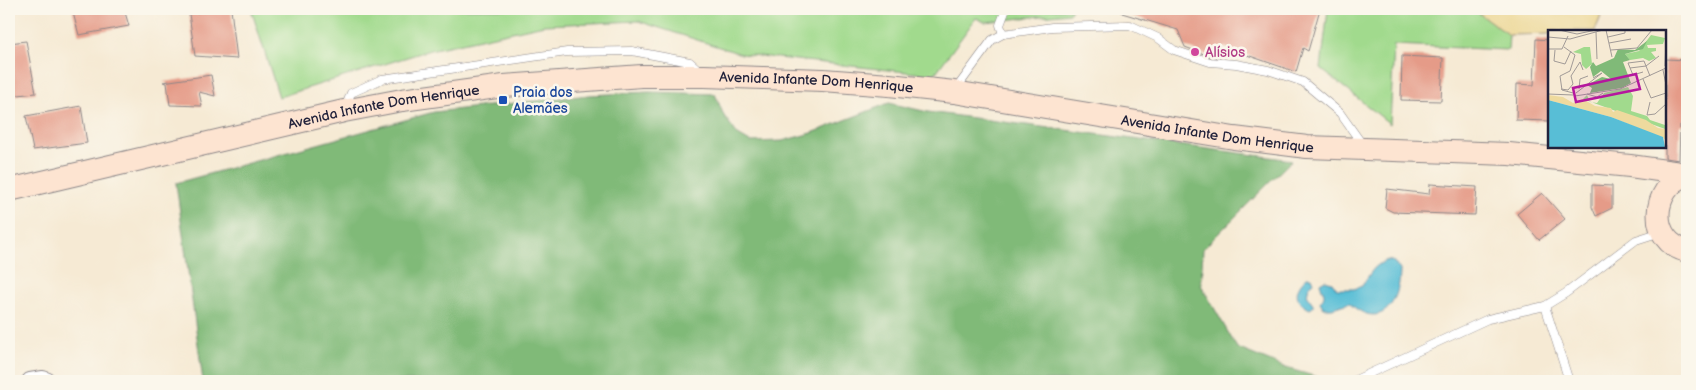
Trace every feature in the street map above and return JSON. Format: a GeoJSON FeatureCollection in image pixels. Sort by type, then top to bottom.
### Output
{"type":"FeatureCollection","features":[{"type":"Feature","properties":{"kind":"street","name":"Avenida Infante Dom Henrique"},"geometry":{"type":"LineString","coordinates":[[9,190],[344,111],[402,100],[504,86],[642,76],[704,76],[832,81],[954,92],[1234,138],[1307,147],[1509,154],[1630,166],[1687,175]]}},
{"type":"Feature","properties":{"kind":"street","name":"Avenida Infante Dom Henrique"},"geometry":{"type":"LineString","coordinates":[[1630,166],[1651,180],[1663,194]]}},
{"type":"Feature","properties":{"kind":"street"},"geometry":{"type":"LineString","coordinates":[[1687,175],[1670,185],[1663,194],[1658,206],[1658,220],[1663,232],[1671,243],[1687,251]]}},
{"type":"Feature","properties":{"kind":"street"},"geometry":{"type":"LineString","coordinates":[[30,381],[43,379],[48,381]]}},
{"type":"Feature","properties":{"kind":"lane"},"geometry":{"type":"LineString","coordinates":[[1003,34],[1000,25],[1006,9]]}},
{"type":"Feature","properties":{"kind":"lane"},"geometry":{"type":"LineString","coordinates":[[954,92],[992,40],[1003,34],[1052,27],[1130,25],[1158,38],[1174,50],[1210,62],[1244,65],[1268,70],[1302,82],[1340,113],[1366,150]]}},
{"type":"Feature","properties":{"kind":"lane"},"geometry":{"type":"LineString","coordinates":[[1353,381],[1488,319],[1545,306],[1566,293],[1636,240],[1663,232]]}},
{"type":"Feature","properties":{"kind":"lane"},"geometry":{"type":"LineString","coordinates":[[1545,306],[1569,381]]}},
{"type":"Feature","properties":{"kind":"green space"},"geometry":{"type":"Polygon","coordinates":[[[251,9],[1072,9],[1069,13],[985,22],[976,18],[934,75],[741,54],[638,21],[544,25],[430,50],[279,97],[251,9]]]}},
{"type":"Feature","properties":{"kind":"green space"},"geometry":{"type":"Polygon","coordinates":[[[1328,9],[1473,9],[1509,35],[1508,50],[1394,45],[1390,124],[1321,69],[1328,9]]]}},
{"type":"Feature","properties":{"kind":"green space"},"geometry":{"type":"Polygon","coordinates":[[[649,92],[715,94],[724,116],[738,135],[750,142],[782,141],[812,133],[889,103],[928,112],[1292,160],[1203,249],[1201,285],[1237,348],[1286,368],[1317,377],[1304,381],[203,381],[176,183],[434,112],[589,95],[649,92]]]}},
{"type":"Feature","properties":{"kind":"sand"},"geometry":{"type":"Polygon","coordinates":[[[1473,9],[1608,9],[1601,16],[1595,30],[1548,30],[1548,34],[1509,35],[1473,9]]]}},
{"type":"Feature","properties":{"kind":"water"},"geometry":{"type":"Polygon","coordinates":[[[1388,260],[1394,262],[1400,270],[1397,293],[1386,310],[1379,314],[1370,315],[1349,303],[1332,308],[1324,308],[1320,302],[1324,294],[1320,283],[1325,280],[1332,282],[1337,289],[1354,289],[1362,286],[1375,267],[1388,260]]]}},
{"type":"Feature","properties":{"kind":"water"},"geometry":{"type":"Polygon","coordinates":[[[1307,277],[1312,277],[1314,282],[1309,286],[1307,295],[1313,304],[1313,307],[1310,309],[1301,303],[1297,295],[1299,286],[1307,277]]]}},
{"type":"Feature","properties":{"kind":"building"},"geometry":{"type":"Polygon","coordinates":[[[72,9],[124,9],[129,26],[79,35],[72,9]]]}},
{"type":"Feature","properties":{"kind":"building"},"geometry":{"type":"Polygon","coordinates":[[[231,9],[237,59],[195,56],[189,14],[231,9]]]}},
{"type":"Feature","properties":{"kind":"building"},"geometry":{"type":"Polygon","coordinates":[[[1122,9],[1320,9],[1308,51],[1303,48],[1296,72],[1224,47],[1220,57],[1212,57],[1185,47],[1178,30],[1122,13],[1122,9]]]}},
{"type":"Feature","properties":{"kind":"building"},"geometry":{"type":"Polygon","coordinates":[[[1536,39],[1548,40],[1548,121],[1516,120],[1517,84],[1534,85],[1536,39]]]}},
{"type":"Feature","properties":{"kind":"building"},"geometry":{"type":"Polygon","coordinates":[[[26,41],[36,93],[9,96],[9,43],[26,41]]]}},
{"type":"Feature","properties":{"kind":"building"},"geometry":{"type":"Polygon","coordinates":[[[1402,56],[1443,58],[1441,101],[1401,100],[1402,56]]]}},
{"type":"Feature","properties":{"kind":"building"},"geometry":{"type":"Polygon","coordinates":[[[1666,59],[1687,60],[1687,125],[1680,125],[1679,160],[1665,158],[1666,59]]]}},
{"type":"Feature","properties":{"kind":"building"},"geometry":{"type":"Polygon","coordinates":[[[211,75],[215,96],[199,92],[202,106],[170,105],[167,83],[163,82],[211,75]]]}},
{"type":"Feature","properties":{"kind":"building"},"geometry":{"type":"Polygon","coordinates":[[[81,106],[87,143],[33,150],[26,116],[81,106]]]}},
{"type":"Feature","properties":{"kind":"building"},"geometry":{"type":"Polygon","coordinates":[[[1430,184],[1477,187],[1475,215],[1393,212],[1385,208],[1387,189],[1429,194],[1430,184]]]}},
{"type":"Feature","properties":{"kind":"building"},"geometry":{"type":"Polygon","coordinates":[[[1592,185],[1612,186],[1612,208],[1596,216],[1592,207],[1592,185]]]}},
{"type":"Feature","properties":{"kind":"building"},"geometry":{"type":"Polygon","coordinates":[[[1542,193],[1565,219],[1539,240],[1517,214],[1542,193]]]}},
{"type":"Feature","properties":{"kind":"place","name":"Alísios"},"geometry":{"type":"Point","coordinates":[1195,52]}},
{"type":"Feature","properties":{"kind":"place","name":"Praia dos Alemães"},"geometry":{"type":"Point","coordinates":[503,100]}}]}
